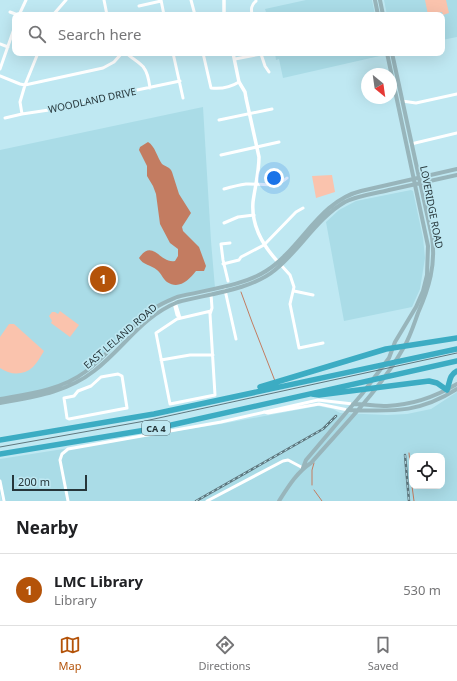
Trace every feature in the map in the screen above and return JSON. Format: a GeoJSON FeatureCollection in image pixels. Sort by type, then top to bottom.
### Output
{"type":"FeatureCollection","features":[{"type":"Feature","properties":{"kind":"highway"},"geometry":{"type":"LineString","coordinates":[[212,402],[219,398],[271,384],[386,349],[457,338]]}},
{"type":"Feature","properties":{"kind":"highway","name":"CA 4"},"geometry":{"type":"LineString","coordinates":[[0,440],[154,414],[457,349]]}},
{"type":"Feature","properties":{"kind":"highway","name":"CA 4"},"geometry":{"type":"LineString","coordinates":[[0,454],[158,428],[457,361]]}},
{"type":"Feature","properties":{"kind":"highway"},"geometry":{"type":"LineString","coordinates":[[310,393],[319,395],[429,381],[437,383],[447,390],[450,376],[457,371]]}},
{"type":"Feature","properties":{"kind":"main road"},"geometry":{"type":"LineString","coordinates":[[375,0],[377,12]]}},
{"type":"Feature","properties":{"kind":"main road"},"geometry":{"type":"LineString","coordinates":[[380,0],[382,12]]}},
{"type":"Feature","properties":{"kind":"main road","name":"LOVERIDGE ROAD"},"geometry":{"type":"LineString","coordinates":[[303,468],[306,460],[362,394],[389,358],[394,342],[417,305],[423,291],[427,275],[428,246],[388,56]]}},
{"type":"Feature","properties":{"kind":"main road","name":"LOVERIDGE ROAD"},"geometry":{"type":"LineString","coordinates":[[393,56],[395,68]]}},
{"type":"Feature","properties":{"kind":"main road"},"geometry":{"type":"LineString","coordinates":[[390,67],[395,68]]}},
{"type":"Feature","properties":{"kind":"main road","name":"LOVERIDGE ROAD"},"geometry":{"type":"LineString","coordinates":[[279,501],[288,486],[303,468],[311,463],[373,392],[398,357],[405,346],[428,291],[433,259],[432,237],[397,79]]}},
{"type":"Feature","properties":{"kind":"main road","name":"EAST LELAND ROAD"},"geometry":{"type":"LineString","coordinates":[[1,401],[53,388],[92,370],[145,316],[155,308],[173,301],[225,288],[247,285],[268,275],[328,209],[342,198],[358,192],[457,170]]}},
{"type":"Feature","properties":{"kind":"main road","name":"EAST LELAND ROAD"},"geometry":{"type":"LineString","coordinates":[[279,263],[325,218],[344,203],[362,195],[457,175]]}},
{"type":"Feature","properties":{"kind":"main road","name":"EAST LELAND ROAD"},"geometry":{"type":"LineString","coordinates":[[173,301],[211,294],[225,288]]}},
{"type":"Feature","properties":{"kind":"main road"},"geometry":{"type":"LineString","coordinates":[[353,404],[387,406],[414,403],[434,397],[457,384]]}},
{"type":"Feature","properties":{"kind":"main road"},"geometry":{"type":"LineString","coordinates":[[348,410],[394,411],[417,408],[441,399],[457,389]]}},
{"type":"Feature","properties":{"kind":"street"},"geometry":{"type":"LineString","coordinates":[[20,12],[26,0]]}},
{"type":"Feature","properties":{"kind":"street"},"geometry":{"type":"LineString","coordinates":[[56,12],[66,0]]}},
{"type":"Feature","properties":{"kind":"street"},"geometry":{"type":"LineString","coordinates":[[104,0],[106,12]]}},
{"type":"Feature","properties":{"kind":"street"},"geometry":{"type":"LineString","coordinates":[[139,6],[161,0],[163,12]]}},
{"type":"Feature","properties":{"kind":"street"},"geometry":{"type":"LineString","coordinates":[[192,0],[194,12]]}},
{"type":"Feature","properties":{"kind":"street"},"geometry":{"type":"LineString","coordinates":[[224,0],[224,12]]}},
{"type":"Feature","properties":{"kind":"street"},"geometry":{"type":"LineString","coordinates":[[251,12],[252,4],[256,1]]}},
{"type":"Feature","properties":{"kind":"street"},"geometry":{"type":"LineString","coordinates":[[0,69],[12,35]]}},
{"type":"Feature","properties":{"kind":"street"},"geometry":{"type":"LineString","coordinates":[[0,44],[8,47]]}},
{"type":"Feature","properties":{"kind":"street"},"geometry":{"type":"LineString","coordinates":[[22,114],[20,102],[37,56]]}},
{"type":"Feature","properties":{"kind":"street"},"geometry":{"type":"LineString","coordinates":[[0,76],[25,85],[103,68],[114,62],[119,56]]}},
{"type":"Feature","properties":{"kind":"street"},"geometry":{"type":"LineString","coordinates":[[129,56],[144,67],[150,88]]}},
{"type":"Feature","properties":{"kind":"street"},"geometry":{"type":"LineString","coordinates":[[174,56],[183,98]]}},
{"type":"Feature","properties":{"kind":"street"},"geometry":{"type":"LineString","coordinates":[[204,56],[211,88],[235,85],[239,82]]}},
{"type":"Feature","properties":{"kind":"street"},"geometry":{"type":"LineString","coordinates":[[234,56],[239,82],[245,92],[257,148],[259,166],[253,204],[255,225],[264,245],[286,270],[293,281],[294,291],[290,304],[299,348],[323,343]]}},
{"type":"Feature","properties":{"kind":"street"},"geometry":{"type":"LineString","coordinates":[[234,59],[250,56]]}},
{"type":"Feature","properties":{"kind":"street"},"geometry":{"type":"LineString","coordinates":[[262,56],[269,72]]}},
{"type":"Feature","properties":{"kind":"street","name":"WOODLAND DRIVE"},"geometry":{"type":"LineString","coordinates":[[5,118],[69,107],[180,81]]}},
{"type":"Feature","properties":{"kind":"street"},"geometry":{"type":"LineString","coordinates":[[401,101],[416,103],[457,94]]}},
{"type":"Feature","properties":{"kind":"street"},"geometry":{"type":"LineString","coordinates":[[219,120],[272,109]]}},
{"type":"Feature","properties":{"kind":"street"},"geometry":{"type":"LineString","coordinates":[[411,144],[457,133]]}},
{"type":"Feature","properties":{"kind":"street"},"geometry":{"type":"LineString","coordinates":[[221,154],[257,148],[279,142]]}},
{"type":"Feature","properties":{"kind":"street"},"geometry":{"type":"LineString","coordinates":[[224,189],[247,184],[274,185],[287,178]]}},
{"type":"Feature","properties":{"kind":"street"},"geometry":{"type":"LineString","coordinates":[[224,264],[239,260],[241,256],[264,245],[296,212],[303,208]]}},
{"type":"Feature","properties":{"kind":"street"},"geometry":{"type":"LineString","coordinates":[[224,222],[254,216]]}},
{"type":"Feature","properties":{"kind":"street"},"geometry":{"type":"LineString","coordinates":[[228,281],[221,244],[230,243]]}},
{"type":"Feature","properties":{"kind":"street"},"geometry":{"type":"LineString","coordinates":[[225,288],[236,339]]}},
{"type":"Feature","properties":{"kind":"street"},"geometry":{"type":"LineString","coordinates":[[294,291],[313,295]]}},
{"type":"Feature","properties":{"kind":"street"},"geometry":{"type":"LineString","coordinates":[[211,294],[211,311],[210,314],[215,395],[170,404],[156,333],[180,318],[211,311]]}},
{"type":"Feature","properties":{"kind":"street"},"geometry":{"type":"LineString","coordinates":[[173,301],[177,315],[180,318]]}},
{"type":"Feature","properties":{"kind":"street"},"geometry":{"type":"LineString","coordinates":[[161,360],[190,354],[213,355]]}},
{"type":"Feature","properties":{"kind":"street"},"geometry":{"type":"LineString","coordinates":[[92,370],[98,379]]}},
{"type":"Feature","properties":{"kind":"street"},"geometry":{"type":"LineString","coordinates":[[118,374],[122,376],[128,408],[69,419],[67,418],[64,398],[74,396],[78,391],[91,386],[98,379],[101,377],[118,374]]}},
{"type":"Feature","properties":{"kind":"street"},"geometry":{"type":"LineString","coordinates":[[68,501],[60,460],[62,454],[68,450],[221,422],[267,410],[318,400],[353,404]]}},
{"type":"Feature","properties":{"kind":"street"},"geometry":{"type":"LineString","coordinates":[[264,412],[268,413],[319,404],[348,410]]}},
{"type":"Feature","properties":{"kind":"street"},"geometry":{"type":"LineString","coordinates":[[207,501],[279,462],[288,460],[303,468]]}},
{"type":"Feature","properties":{"kind":"street"},"geometry":{"type":"LineString","coordinates":[[0,481],[4,501]]}},
{"type":"Feature","properties":{"kind":"shaded area"},"geometry":{"type":"Polygon","coordinates":[[[306,0],[372,0],[374,12],[266,12],[265,9],[306,0]]]}},
{"type":"Feature","properties":{"kind":"shaded area"},"geometry":{"type":"Polygon","coordinates":[[[384,0],[457,0],[457,37],[445,39],[445,12],[386,12],[384,0]]]}},
{"type":"Feature","properties":{"kind":"shaded area"},"geometry":{"type":"Polygon","coordinates":[[[425,0],[446,0],[449,13],[445,14],[445,12],[427,12],[425,0]]]}},
{"type":"Feature","properties":{"kind":"shaded area"},"geometry":{"type":"Polygon","coordinates":[[[275,56],[380,56],[283,78],[279,59],[276,60],[275,56]]]}},
{"type":"Feature","properties":{"kind":"shaded area"},"geometry":{"type":"Polygon","coordinates":[[[203,107],[215,288],[177,297],[155,308],[84,373],[53,388],[0,399],[0,150],[203,107]]]}},
{"type":"Feature","properties":{"kind":"shaded area"},"geometry":{"type":"Polygon","coordinates":[[[148,142],[154,149],[162,164],[169,168],[172,172],[179,194],[191,213],[182,227],[183,231],[199,247],[206,266],[204,271],[196,271],[187,281],[176,285],[167,282],[155,268],[143,262],[139,258],[148,250],[157,253],[170,261],[175,261],[178,256],[178,249],[170,243],[160,224],[156,194],[147,176],[147,166],[139,150],[140,147],[148,142]]]}},
{"type":"Feature","properties":{"kind":"shaded area"},"geometry":{"type":"Polygon","coordinates":[[[332,175],[335,192],[316,198],[312,176],[332,175]]]}},
{"type":"Feature","properties":{"kind":"shaded area"},"geometry":{"type":"Polygon","coordinates":[[[411,190],[413,191],[423,238],[425,258],[420,289],[412,307],[344,321],[326,222],[339,210],[356,201],[411,190]]]}},
{"type":"Feature","properties":{"kind":"shaded area"},"geometry":{"type":"Polygon","coordinates":[[[60,311],[79,325],[70,337],[51,323],[52,321],[49,316],[52,312],[58,314],[60,311]]]}},
{"type":"Feature","properties":{"kind":"shaded area"},"geometry":{"type":"Polygon","coordinates":[[[9,324],[14,324],[44,351],[34,365],[25,372],[16,374],[0,368],[0,337],[9,324]]]}},
{"type":"Feature","properties":{"kind":"shaded area"},"geometry":{"type":"Polygon","coordinates":[[[457,392],[457,501],[2,501],[0,492],[0,459],[221,424],[318,406],[333,409],[340,413],[387,415],[407,414],[431,409],[457,392]]]}},
{"type":"Feature","properties":{"kind":"waterway"},"geometry":{"type":"LineString","coordinates":[[241,292],[275,381]]}},
{"type":"Feature","properties":{"kind":"waterway"},"geometry":{"type":"LineString","coordinates":[[312,485],[312,470],[314,463]]}},
{"type":"Feature","properties":{"kind":"waterway"},"geometry":{"type":"LineString","coordinates":[[412,489],[414,501]]}},
{"type":"Feature","properties":{"kind":"waterway"},"geometry":{"type":"LineString","coordinates":[[314,490],[322,501]]}},
{"type":"Feature","properties":{"kind":"tram line"},"geometry":{"type":"LineString","coordinates":[[0,447],[145,421],[457,353]]}},
{"type":"Feature","properties":{"kind":"railway"},"geometry":{"type":"LineString","coordinates":[[196,501],[323,429],[336,416]]}},
{"type":"Feature","properties":{"kind":"railway"},"geometry":{"type":"LineString","coordinates":[[405,455],[409,501]]}},
{"type":"Feature","properties":{"kind":"place","name":"LMC Library"},"geometry":{"type":"Point","coordinates":[103,279]}}]}
